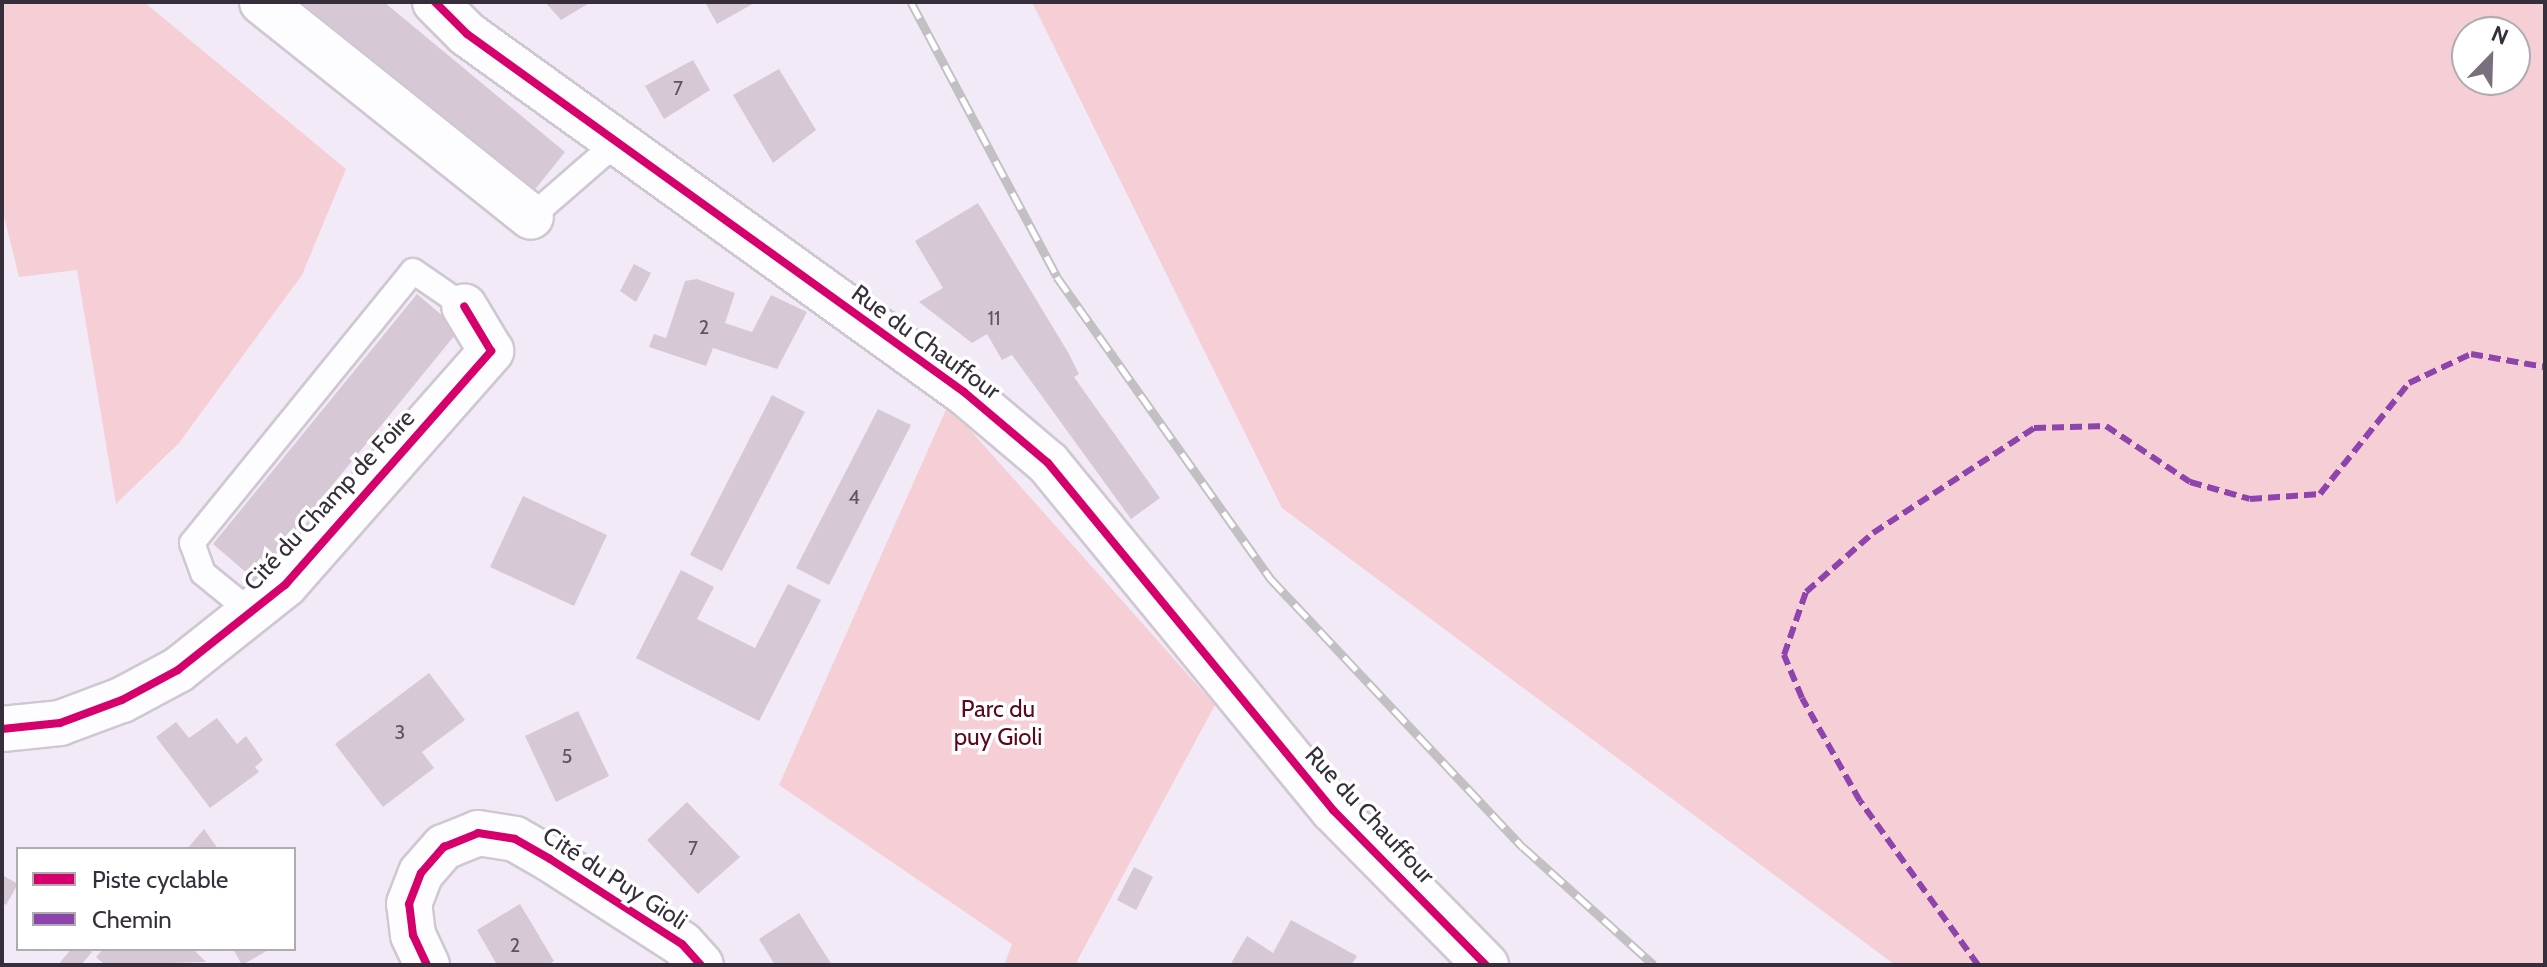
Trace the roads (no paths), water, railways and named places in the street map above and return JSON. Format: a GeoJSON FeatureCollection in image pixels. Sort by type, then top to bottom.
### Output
{"type":"FeatureCollection","features":[{"type":"Feature","properties":{"kind":"street"},"geometry":{"type":"LineString","coordinates":[[262,2],[531,217]]}},
{"type":"Feature","properties":{"kind":"street","name":"Rue du Chauffour"},"geometry":{"type":"LineString","coordinates":[[435,2],[467,34],[964,392],[1048,463],[1333,810],[1486,965]]}},
{"type":"Feature","properties":{"kind":"street","name":"Cité du Champ de Foire"},"geometry":{"type":"LineString","coordinates":[[2,729],[60,723],[122,700],[178,670],[285,585],[491,351],[464,306]]}},
{"type":"Feature","properties":{"kind":"street","name":"Cité du Puy Gioli"},"geometry":{"type":"LineString","coordinates":[[427,965],[413,935],[409,904],[417,883],[444,847],[478,833],[515,839],[550,859],[682,944],[701,965]]}},
{"type":"Feature","properties":{"kind":"lane"},"geometry":{"type":"LineString","coordinates":[[531,217],[616,143]]}},
{"type":"Feature","properties":{"kind":"lane"},"geometry":{"type":"LineString","coordinates":[[252,613],[203,573],[192,543],[413,271],[464,306]]}},
{"type":"Feature","properties":{"kind":"railway"},"geometry":{"type":"LineString","coordinates":[[911,2],[1057,277],[1270,578],[1523,847],[1654,965]]}},
{"type":"Feature","properties":{"kind":"park label","name":"Parc du puy Gioli"},"geometry":{"type":"Point","coordinates":[998,723]}}]}
